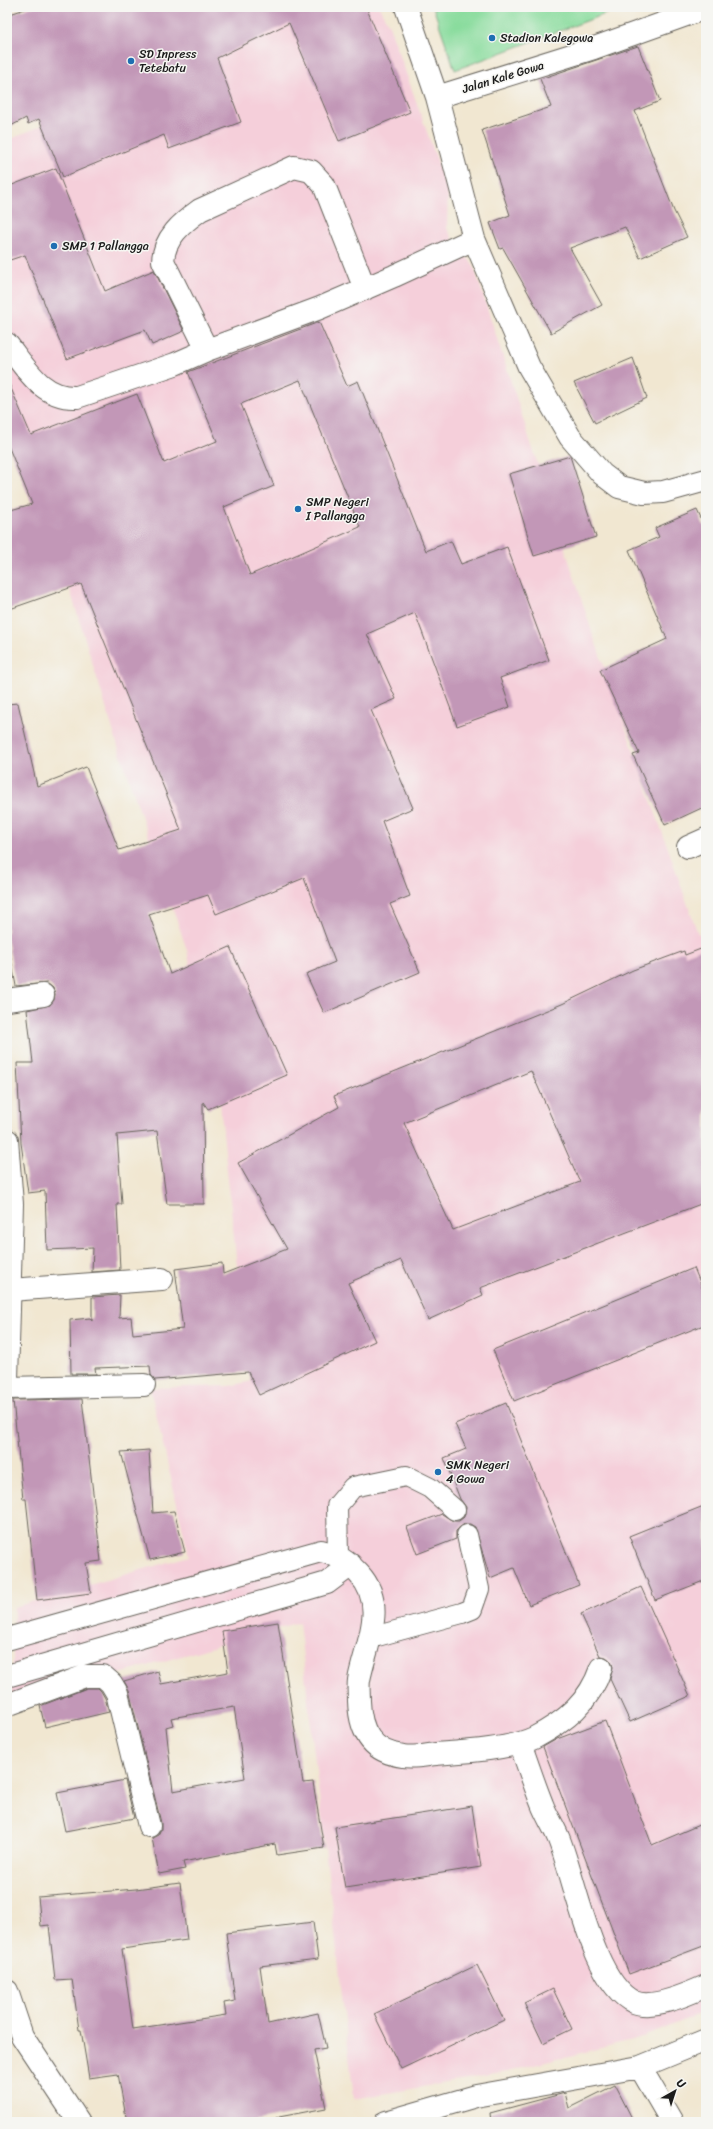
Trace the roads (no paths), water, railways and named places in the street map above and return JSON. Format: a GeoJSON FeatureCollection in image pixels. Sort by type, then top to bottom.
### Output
{"type":"FeatureCollection","features":[{"type":"Feature","properties":{"kind":"street"},"geometry":{"type":"LineString","coordinates":[[406,7],[437,98],[474,239],[529,367],[570,436],[602,474],[620,487],[644,493],[663,492],[706,480]]}},
{"type":"Feature","properties":{"kind":"street","name":"Jalan Kale Gowa"},"geometry":{"type":"LineString","coordinates":[[437,98],[594,48],[706,8]]}},
{"type":"Feature","properties":{"kind":"street"},"geometry":{"type":"LineString","coordinates":[[207,350],[163,261],[163,250],[168,241],[188,219],[200,210],[294,167],[311,171],[324,184],[365,289]]}},
{"type":"Feature","properties":{"kind":"street"},"geometry":{"type":"LineString","coordinates":[[7,344],[41,386],[54,394],[65,398],[77,397],[161,369],[365,289],[474,239]]}},
{"type":"Feature","properties":{"kind":"street"},"geometry":{"type":"LineString","coordinates":[[7,1000],[43,996]]}},
{"type":"Feature","properties":{"kind":"street"},"geometry":{"type":"LineString","coordinates":[[7,1140],[12,1204],[7,1380]]}},
{"type":"Feature","properties":{"kind":"street"},"geometry":{"type":"LineString","coordinates":[[9,1300],[162,1279]]}},
{"type":"Feature","properties":{"kind":"street"},"geometry":{"type":"LineString","coordinates":[[7,1388],[144,1385]]}},
{"type":"Feature","properties":{"kind":"street"},"geometry":{"type":"LineString","coordinates":[[327,1583],[337,1557]]}},
{"type":"Feature","properties":{"kind":"street"},"geometry":{"type":"LineString","coordinates":[[327,1583],[337,1557]]}},
{"type":"Feature","properties":{"kind":"street"},"geometry":{"type":"LineString","coordinates":[[7,1639],[337,1557]]}},
{"type":"Feature","properties":{"kind":"street"},"geometry":{"type":"LineString","coordinates":[[337,1557],[364,1579],[372,1596],[375,1614],[359,1682],[360,1710],[365,1732],[370,1740],[385,1751],[404,1756],[452,1753],[520,1743],[560,1723],[577,1709],[595,1687],[602,1668]]}},
{"type":"Feature","properties":{"kind":"street"},"geometry":{"type":"LineString","coordinates":[[7,1676],[327,1583]]}},
{"type":"Feature","properties":{"kind":"street"},"geometry":{"type":"LineString","coordinates":[[39,1631],[45,1666]]}},
{"type":"Feature","properties":{"kind":"street"},"geometry":{"type":"LineString","coordinates":[[7,1705],[85,1676],[103,1676],[117,1693],[149,1826]]}},
{"type":"Feature","properties":{"kind":"street"},"geometry":{"type":"LineString","coordinates":[[520,1743],[542,1804],[558,1837],[594,1948],[613,1986],[633,2002],[646,2005],[684,1996],[706,1986]]}},
{"type":"Feature","properties":{"kind":"street"},"geometry":{"type":"LineString","coordinates":[[7,1991],[22,2036],[79,2122]]}},
{"type":"Feature","properties":{"kind":"street"},"geometry":{"type":"LineString","coordinates":[[386,2122],[476,2096],[640,2067],[706,2040]]}},
{"type":"Feature","properties":{"kind":"street"},"geometry":{"type":"LineString","coordinates":[[640,2067],[672,2122]]}},
{"type":"Feature","properties":{"kind":"lane"},"geometry":{"type":"LineString","coordinates":[[337,1557],[338,1506],[353,1487],[406,1476],[430,1488],[455,1510]]}},
{"type":"Feature","properties":{"kind":"lane"},"geometry":{"type":"LineString","coordinates":[[370,1638],[472,1609],[479,1589],[467,1535]]}},
{"type":"Feature","properties":{"kind":"place","name":"Stadion Kalegowa"},"geometry":{"type":"Point","coordinates":[492,38]}},
{"type":"Feature","properties":{"kind":"place","name":"SD Inpress Tetebatu"},"geometry":{"type":"Point","coordinates":[131,61]}},
{"type":"Feature","properties":{"kind":"place","name":"SMP 1 Pallangga"},"geometry":{"type":"Point","coordinates":[54,246]}},
{"type":"Feature","properties":{"kind":"place","name":"SMP Negeri I Pallangga"},"geometry":{"type":"Point","coordinates":[298,509]}},
{"type":"Feature","properties":{"kind":"place","name":"SMK Negeri 4 Gowa"},"geometry":{"type":"Point","coordinates":[438,1472]}}]}
